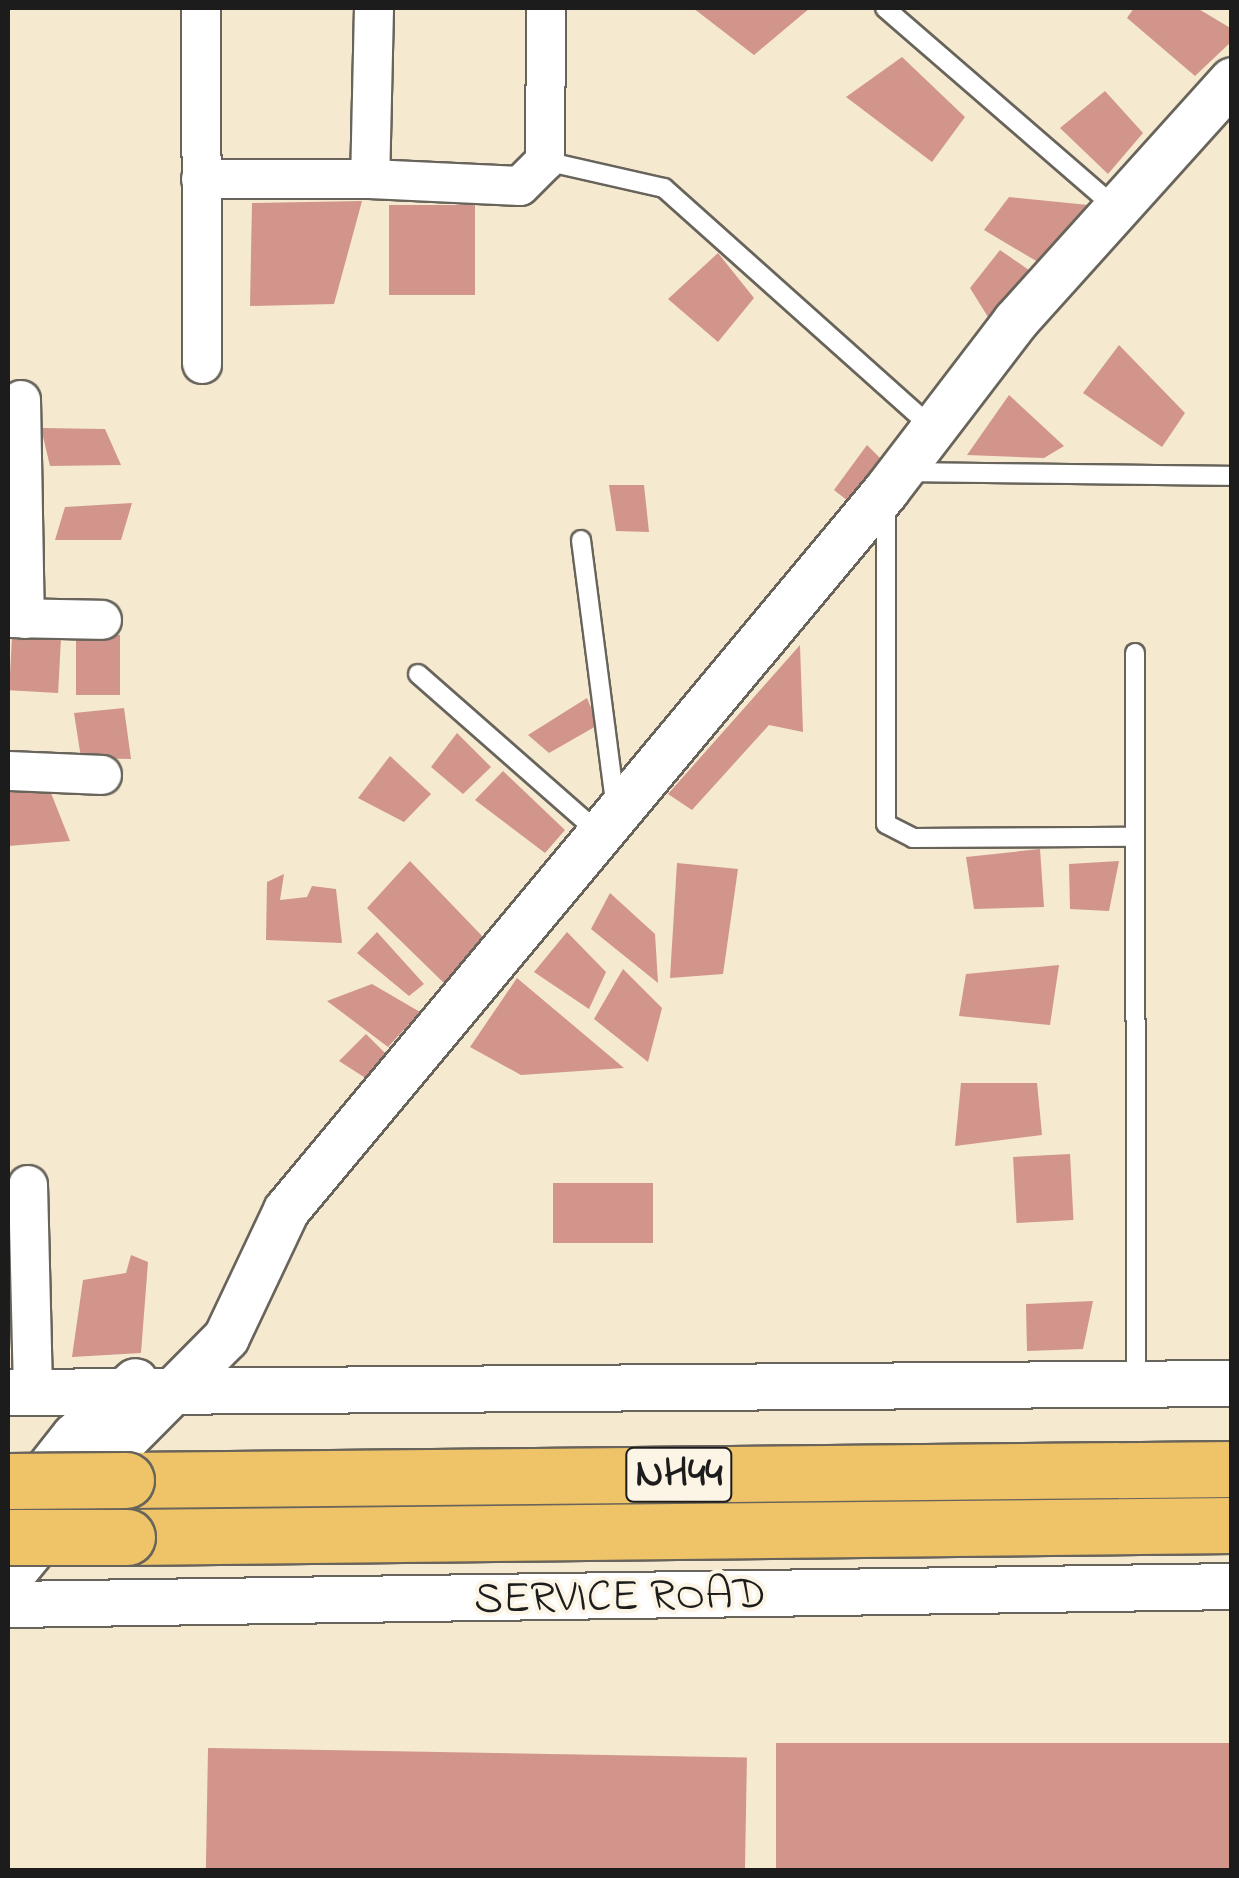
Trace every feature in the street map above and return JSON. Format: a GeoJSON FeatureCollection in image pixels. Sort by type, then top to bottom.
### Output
{"type":"FeatureCollection","features":[{"type":"Feature","properties":{"kind":"highway","name":"NH44"},"geometry":{"type":"LineString","coordinates":[[8,1481],[1232,1469]]}},
{"type":"Feature","properties":{"kind":"highway","name":"NH44"},"geometry":{"type":"LineString","coordinates":[[8,1538],[1232,1526]]}},
{"type":"Feature","properties":{"kind":"street"},"geometry":{"type":"LineString","coordinates":[[202,8],[202,364]]}},
{"type":"Feature","properties":{"kind":"street"},"geometry":{"type":"LineString","coordinates":[[370,179],[374,8]]}},
{"type":"Feature","properties":{"kind":"street"},"geometry":{"type":"LineString","coordinates":[[202,179],[370,179],[520,186],[545,161],[546,8]]}},
{"type":"Feature","properties":{"kind":"street"},"geometry":{"type":"LineString","coordinates":[[8,1578],[172,1388],[226,1337],[286,1210],[892,481],[929,425],[1232,80]]}},
{"type":"Feature","properties":{"kind":"street"},"geometry":{"type":"LineString","coordinates":[[21,400],[16,619],[102,620]]}},
{"type":"Feature","properties":{"kind":"street"},"geometry":{"type":"LineString","coordinates":[[8,771],[102,774]]}},
{"type":"Feature","properties":{"kind":"street"},"geometry":{"type":"LineString","coordinates":[[28,1185],[20,1392],[120,1388],[1232,1384]]}},
{"type":"Feature","properties":{"kind":"street"},"geometry":{"type":"LineString","coordinates":[[8,1521],[120,1388],[226,1337]]}},
{"type":"Feature","properties":{"kind":"street","name":"SERVICE ROAD"},"geometry":{"type":"LineString","coordinates":[[8,1604],[1232,1586]]}},
{"type":"Feature","properties":{"kind":"lane"},"geometry":{"type":"LineString","coordinates":[[885,8],[1117,209]]}},
{"type":"Feature","properties":{"kind":"lane"},"geometry":{"type":"LineString","coordinates":[[545,161],[664,188],[929,425]]}},
{"type":"Feature","properties":{"kind":"lane"},"geometry":{"type":"LineString","coordinates":[[1133,837],[913,838],[886,824],[892,481],[1232,476]]}},
{"type":"Feature","properties":{"kind":"lane"},"geometry":{"type":"LineString","coordinates":[[581,540],[608,823]]}},
{"type":"Feature","properties":{"kind":"lane"},"geometry":{"type":"LineString","coordinates":[[1135,653],[1136,1382]]}},
{"type":"Feature","properties":{"kind":"lane"},"geometry":{"type":"LineString","coordinates":[[418,674],[608,823]]}},
{"type":"Feature","properties":{"kind":"building"},"geometry":{"type":"Polygon","coordinates":[[[693,8],[810,8],[754,55],[693,8]]]}},
{"type":"Feature","properties":{"kind":"building"},"geometry":{"type":"Polygon","coordinates":[[[1134,8],[1197,8],[1232,29],[1232,41],[1195,76],[1127,18],[1134,8]]]}},
{"type":"Feature","properties":{"kind":"building"},"geometry":{"type":"Polygon","coordinates":[[[902,57],[965,117],[932,162],[846,97],[902,57]]]}},
{"type":"Feature","properties":{"kind":"building"},"geometry":{"type":"Polygon","coordinates":[[[1105,91],[1143,133],[1108,174],[1060,128],[1105,91]]]}},
{"type":"Feature","properties":{"kind":"building"},"geometry":{"type":"Polygon","coordinates":[[[1009,197],[1088,205],[1043,265],[984,230],[1009,197]]]}},
{"type":"Feature","properties":{"kind":"building"},"geometry":{"type":"Polygon","coordinates":[[[362,201],[334,304],[250,306],[252,203],[362,201]]]}},
{"type":"Feature","properties":{"kind":"building"},"geometry":{"type":"Polygon","coordinates":[[[389,205],[475,205],[475,295],[389,295],[389,205]]]}},
{"type":"Feature","properties":{"kind":"building"},"geometry":{"type":"Polygon","coordinates":[[[1000,250],[1036,275],[993,325],[970,288],[1000,250]]]}},
{"type":"Feature","properties":{"kind":"building"},"geometry":{"type":"Polygon","coordinates":[[[718,253],[754,298],[718,342],[668,299],[718,253]]]}},
{"type":"Feature","properties":{"kind":"building"},"geometry":{"type":"Polygon","coordinates":[[[1119,345],[1185,413],[1162,447],[1083,393],[1119,345]]]}},
{"type":"Feature","properties":{"kind":"building"},"geometry":{"type":"Polygon","coordinates":[[[1009,395],[1064,446],[1044,458],[967,455],[1009,395]]]}},
{"type":"Feature","properties":{"kind":"building"},"geometry":{"type":"Polygon","coordinates":[[[41,428],[105,429],[121,465],[50,466],[41,428]]]}},
{"type":"Feature","properties":{"kind":"building"},"geometry":{"type":"Polygon","coordinates":[[[867,445],[887,465],[848,501],[834,490],[867,445]]]}},
{"type":"Feature","properties":{"kind":"building"},"geometry":{"type":"Polygon","coordinates":[[[609,485],[644,485],[649,532],[616,531],[609,485]]]}},
{"type":"Feature","properties":{"kind":"building"},"geometry":{"type":"Polygon","coordinates":[[[132,503],[121,540],[55,540],[65,507],[132,503]]]}},
{"type":"Feature","properties":{"kind":"building"},"geometry":{"type":"Polygon","coordinates":[[[12,635],[61,638],[58,693],[9,690],[12,635]]]}},
{"type":"Feature","properties":{"kind":"building"},"geometry":{"type":"Polygon","coordinates":[[[76,635],[120,635],[120,695],[76,695],[76,635]]]}},
{"type":"Feature","properties":{"kind":"building"},"geometry":{"type":"Polygon","coordinates":[[[800,645],[803,732],[769,725],[692,810],[668,794],[800,645]]]}},
{"type":"Feature","properties":{"kind":"building"},"geometry":{"type":"Polygon","coordinates":[[[587,698],[598,725],[549,753],[528,735],[587,698]]]}},
{"type":"Feature","properties":{"kind":"building"},"geometry":{"type":"Polygon","coordinates":[[[124,708],[131,759],[81,758],[74,713],[124,708]]]}},
{"type":"Feature","properties":{"kind":"building"},"geometry":{"type":"Polygon","coordinates":[[[457,733],[491,767],[463,794],[431,767],[457,733]]]}},
{"type":"Feature","properties":{"kind":"building"},"geometry":{"type":"Polygon","coordinates":[[[390,756],[431,794],[404,822],[358,798],[390,756]]]}},
{"type":"Feature","properties":{"kind":"building"},"geometry":{"type":"Polygon","coordinates":[[[503,771],[565,830],[545,853],[475,800],[503,771]]]}},
{"type":"Feature","properties":{"kind":"building"},"geometry":{"type":"Polygon","coordinates":[[[47,783],[70,841],[8,846],[8,790],[47,783]]]}},
{"type":"Feature","properties":{"kind":"building"},"geometry":{"type":"Polygon","coordinates":[[[1040,849],[1044,907],[974,909],[966,857],[1040,849]]]}},
{"type":"Feature","properties":{"kind":"building"},"geometry":{"type":"Polygon","coordinates":[[[410,861],[483,937],[447,986],[367,908],[410,861]]]}},
{"type":"Feature","properties":{"kind":"building"},"geometry":{"type":"Polygon","coordinates":[[[1119,861],[1109,911],[1070,909],[1069,864],[1119,861]]]}},
{"type":"Feature","properties":{"kind":"building"},"geometry":{"type":"Polygon","coordinates":[[[677,863],[738,869],[723,974],[670,978],[677,863]]]}},
{"type":"Feature","properties":{"kind":"building"},"geometry":{"type":"Polygon","coordinates":[[[284,874],[280,900],[307,897],[312,886],[336,889],[342,943],[266,940],[267,882],[284,874]]]}},
{"type":"Feature","properties":{"kind":"building"},"geometry":{"type":"Polygon","coordinates":[[[610,893],[655,934],[658,983],[591,929],[610,893]]]}},
{"type":"Feature","properties":{"kind":"building"},"geometry":{"type":"Polygon","coordinates":[[[377,932],[424,984],[409,996],[357,953],[377,932]]]}},
{"type":"Feature","properties":{"kind":"building"},"geometry":{"type":"Polygon","coordinates":[[[567,932],[606,972],[589,1009],[534,972],[567,932]]]}},
{"type":"Feature","properties":{"kind":"building"},"geometry":{"type":"Polygon","coordinates":[[[1059,965],[1050,1025],[959,1016],[966,974],[1059,965]]]}},
{"type":"Feature","properties":{"kind":"building"},"geometry":{"type":"Polygon","coordinates":[[[623,969],[662,1008],[648,1062],[594,1019],[623,969]]]}},
{"type":"Feature","properties":{"kind":"building"},"geometry":{"type":"Polygon","coordinates":[[[517,978],[624,1068],[521,1075],[470,1047],[517,978]]]}},
{"type":"Feature","properties":{"kind":"building"},"geometry":{"type":"Polygon","coordinates":[[[372,984],[420,1012],[388,1047],[327,1001],[372,984]]]}},
{"type":"Feature","properties":{"kind":"building"},"geometry":{"type":"Polygon","coordinates":[[[366,1034],[391,1059],[378,1086],[339,1061],[366,1034]]]}},
{"type":"Feature","properties":{"kind":"building"},"geometry":{"type":"Polygon","coordinates":[[[961,1083],[1037,1083],[1042,1135],[955,1146],[961,1083]]]}},
{"type":"Feature","properties":{"kind":"building"},"geometry":{"type":"Polygon","coordinates":[[[1070,1154],[1073,1220],[1017,1223],[1013,1157],[1070,1154]]]}},
{"type":"Feature","properties":{"kind":"building"},"geometry":{"type":"Polygon","coordinates":[[[553,1183],[653,1183],[653,1243],[553,1243],[553,1183]]]}},
{"type":"Feature","properties":{"kind":"building"},"geometry":{"type":"Polygon","coordinates":[[[131,1255],[148,1262],[141,1353],[72,1357],[83,1280],[126,1273],[131,1255]]]}},
{"type":"Feature","properties":{"kind":"building"},"geometry":{"type":"Polygon","coordinates":[[[1093,1301],[1083,1349],[1027,1351],[1026,1304],[1093,1301]]]}},
{"type":"Feature","properties":{"kind":"building"},"geometry":{"type":"Polygon","coordinates":[[[776,1743],[1232,1743],[1232,1870],[776,1870],[776,1743]]]}},
{"type":"Feature","properties":{"kind":"building"},"geometry":{"type":"Polygon","coordinates":[[[208,1748],[747,1757],[745,1870],[206,1870],[208,1748]]]}}]}
